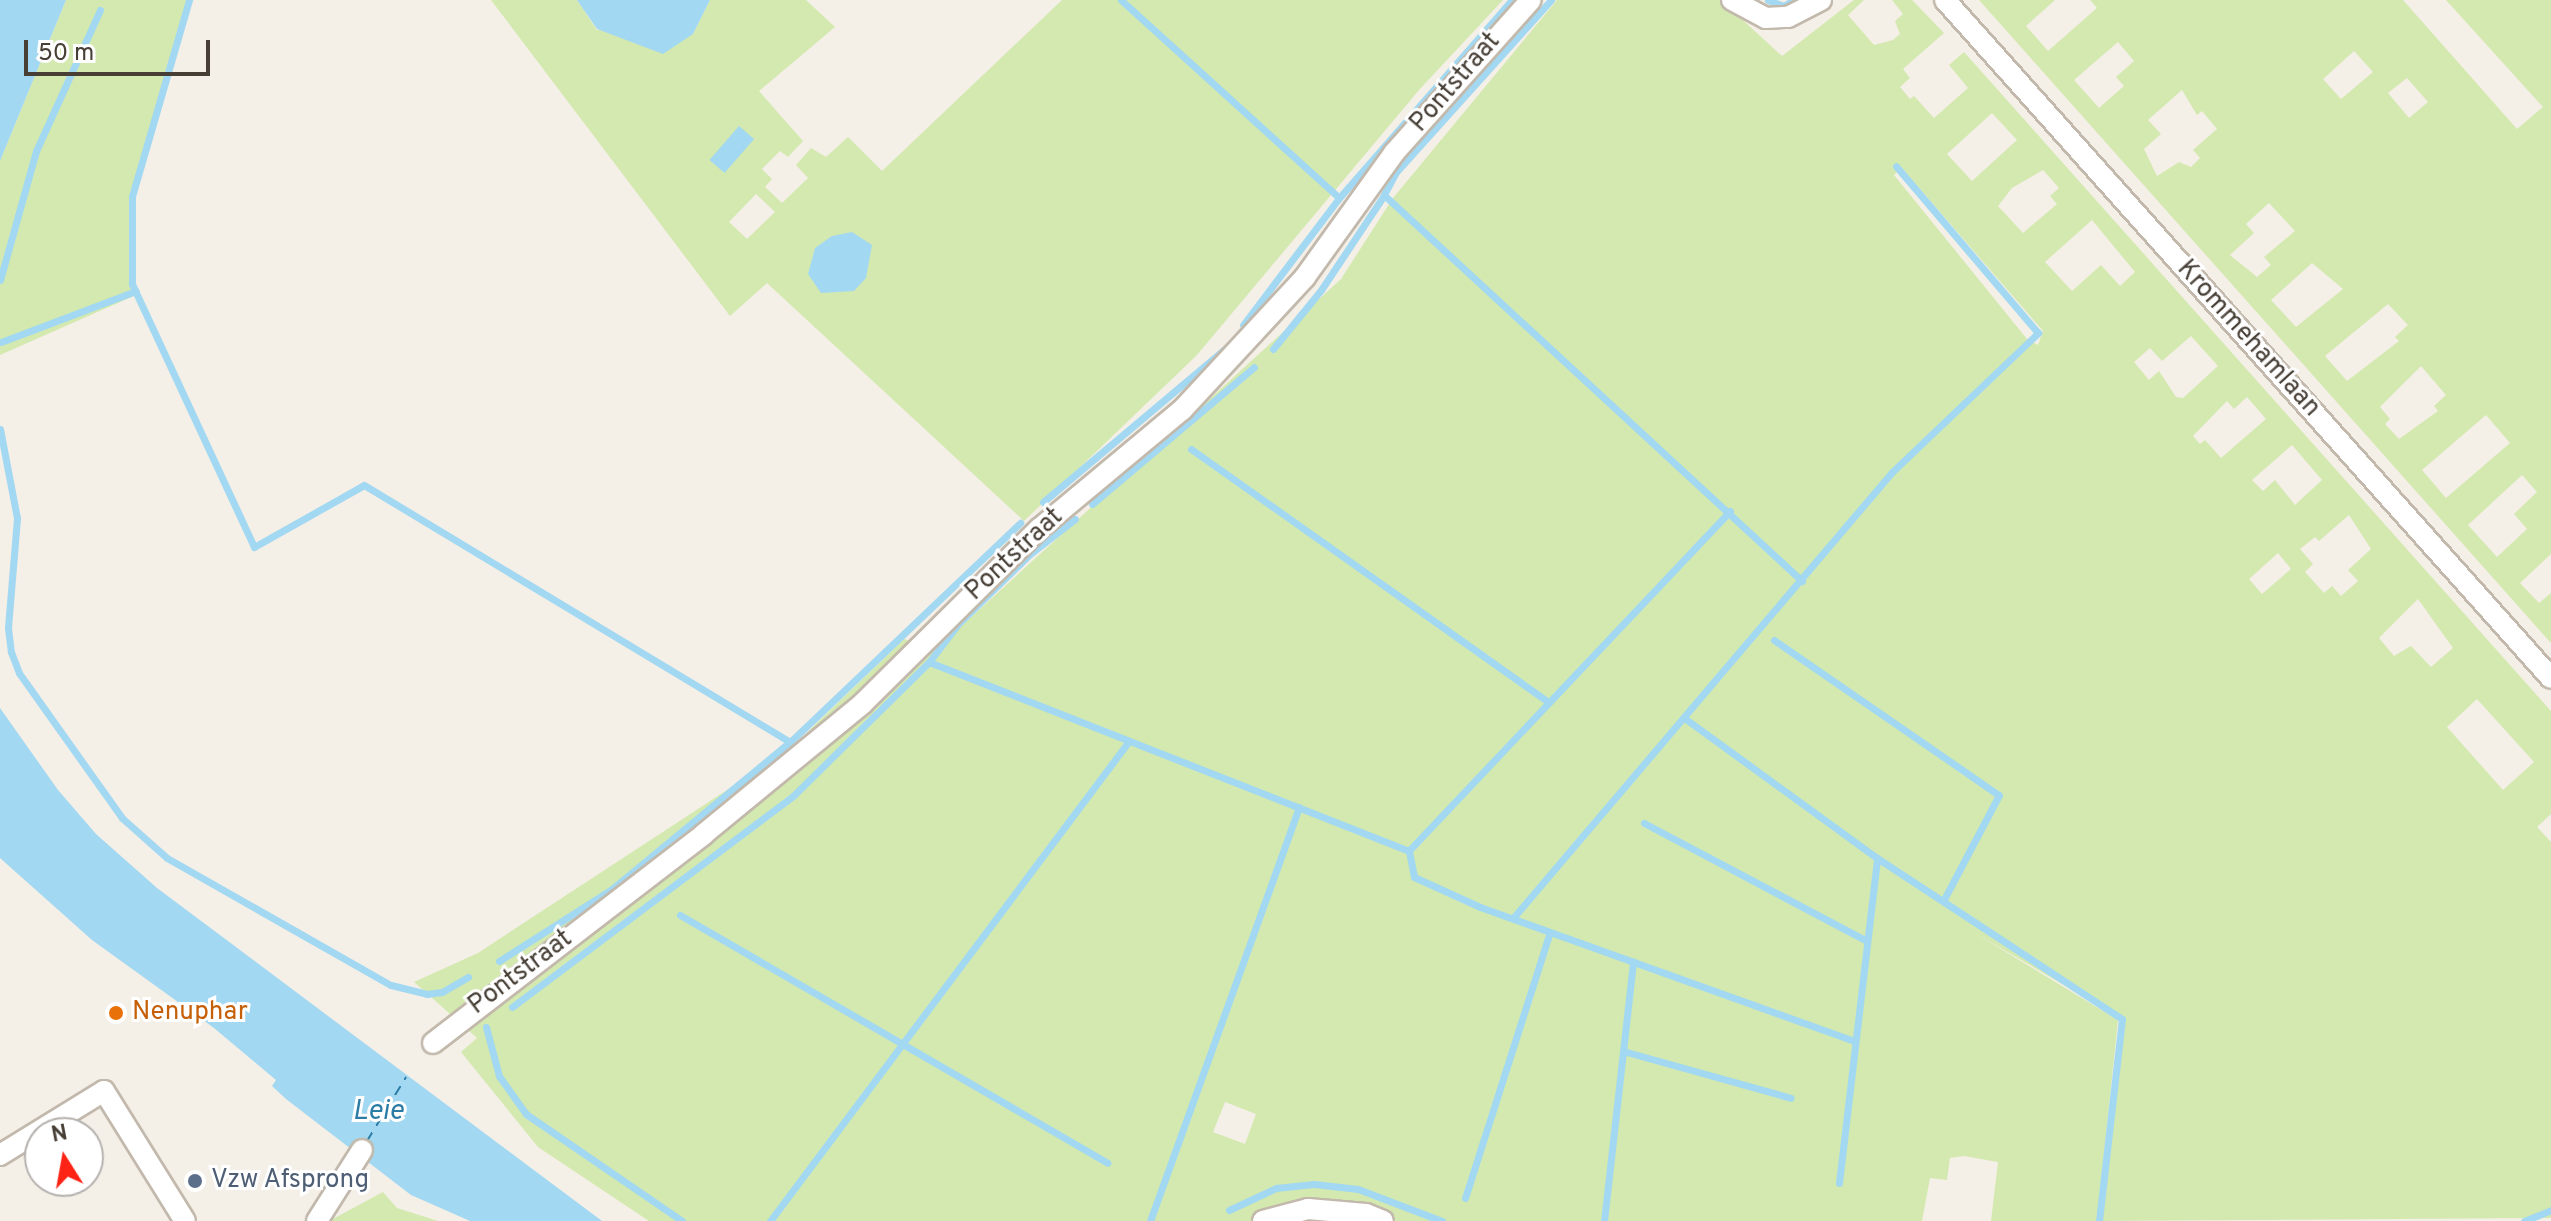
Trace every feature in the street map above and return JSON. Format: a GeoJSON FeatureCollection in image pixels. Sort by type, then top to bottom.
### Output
{"type":"FeatureCollection","features":[{"type":"Feature","properties":{"kind":"street","name":"Pontstraat"},"geometry":{"type":"LineString","coordinates":[[433,1043],[704,834],[862,704],[1039,529],[1182,410],[1305,277],[1394,153],[1531,0]]}},
{"type":"Feature","properties":{"kind":"street"},"geometry":{"type":"LineString","coordinates":[[1732,0],[1766,18],[1788,17],[1821,0]]}},
{"type":"Feature","properties":{"kind":"street","name":"Krommehamlaan"},"geometry":{"type":"LineString","coordinates":[[1945,0],[2551,678]]}},
{"type":"Feature","properties":{"kind":"street"},"geometry":{"type":"LineString","coordinates":[[0,1155],[104,1091],[185,1221]]}},
{"type":"Feature","properties":{"kind":"street"},"geometry":{"type":"LineString","coordinates":[[317,1221],[362,1150]]}},
{"type":"Feature","properties":{"kind":"street"},"geometry":{"type":"LineString","coordinates":[[1263,1221],[1308,1209],[1366,1214],[1383,1221]]}},
{"type":"Feature","properties":{"kind":"green space"},"geometry":{"type":"Polygon","coordinates":[[[66,0],[190,0],[133,199],[136,295],[0,355],[0,161],[66,0]]]}},
{"type":"Feature","properties":{"kind":"green space"},"geometry":{"type":"Polygon","coordinates":[[[491,0],[577,0],[597,30],[693,34],[710,0],[806,0],[835,27],[759,91],[803,141],[788,157],[780,151],[762,169],[772,179],[765,187],[782,203],[808,178],[796,165],[811,148],[826,157],[848,137],[882,171],[1062,0],[1503,0],[1419,90],[1197,355],[1024,521],[767,283],[730,316],[491,0]],[[756,194],[729,222],[747,239],[775,212],[756,194]]]}},
{"type":"Feature","properties":{"kind":"green space"},"geometry":{"type":"Polygon","coordinates":[[[1557,0],[1721,0],[1782,56],[1854,0],[1864,0],[1848,15],[1874,45],[1893,40],[1900,34],[1895,21],[1903,14],[1892,0],[1912,0],[1944,33],[1903,69],[1910,78],[1900,87],[1910,99],[1914,96],[1934,118],[1968,88],[1949,65],[1964,52],[2551,711],[2551,814],[2537,827],[2551,842],[2551,1218],[2099,1221],[2122,1019],[1973,932],[2118,1020],[2097,1221],[1991,1221],[1998,1162],[1964,1156],[1950,1158],[1947,1180],[1930,1178],[1922,1221],[649,1221],[538,1147],[461,1052],[477,1038],[414,982],[478,953],[791,748],[904,639],[935,650],[1341,279],[1393,198],[1557,0]],[[1992,113],[1947,154],[1972,181],[2017,140],[1992,113]],[[1901,167],[1894,175],[2027,339],[2038,345],[2043,331],[1901,167]],[[2043,170],[2012,188],[1998,206],[2023,233],[2057,204],[2050,196],[2059,188],[2043,170]],[[2092,220],[2045,262],[2072,291],[2101,265],[2120,286],[2135,272],[2092,220]],[[2191,336],[2162,361],[2150,348],[2134,362],[2149,380],[2159,371],[2176,397],[2183,398],[2218,366],[2191,336]],[[2247,397],[2234,409],[2227,401],[2193,436],[2200,444],[2205,440],[2221,458],[2266,419],[2247,397]],[[2292,445],[2252,480],[2263,491],[2275,480],[2295,505],[2322,480],[2292,445]],[[2349,515],[2319,541],[2315,537],[2300,549],[2313,564],[2305,572],[2324,593],[2332,586],[2341,596],[2358,581],[2348,570],[2371,549],[2349,515]],[[2278,553],[2249,579],[2262,594],[2291,569],[2278,553]],[[2418,599],[2379,638],[2394,656],[2411,646],[2431,667],[2453,648],[2418,599]],[[2477,699],[2447,727],[2503,790],[2534,762],[2477,699]],[[1225,1102],[1213,1132],[1245,1144],[1256,1114],[1225,1102]]]}},
{"type":"Feature","properties":{"kind":"green space"},"geometry":{"type":"Polygon","coordinates":[[[1979,0],[2055,0],[2026,26],[2048,51],[2097,8],[2090,0],[2403,0],[2517,129],[2543,107],[2446,0],[2551,0],[2551,554],[2520,583],[2539,603],[2551,593],[2551,643],[1979,0]],[[2118,42],[2074,80],[2099,108],[2124,86],[2116,77],[2134,61],[2118,42]],[[2354,51],[2323,79],[2341,99],[2373,72],[2354,51]],[[2407,78],[2388,93],[2409,118],[2428,102],[2407,78]],[[2182,90],[2148,120],[2161,134],[2144,149],[2157,176],[2179,162],[2191,167],[2200,158],[2193,150],[2217,129],[2202,111],[2197,115],[2182,90]],[[2269,203],[2246,224],[2254,233],[2230,255],[2257,277],[2271,265],[2264,257],[2295,231],[2269,203]],[[2312,263],[2271,300],[2296,327],[2343,289],[2312,263]],[[2388,304],[2325,356],[2347,381],[2399,341],[2395,337],[2408,325],[2388,304]],[[2421,366],[2380,407],[2390,419],[2385,424],[2399,439],[2438,411],[2434,406],[2446,395],[2421,366]],[[2486,415],[2422,470],[2446,498],[2510,443],[2486,415]],[[2522,475],[2468,525],[2497,557],[2527,529],[2514,514],[2537,492],[2522,475]]]}},
{"type":"Feature","properties":{"kind":"green space"},"geometry":{"type":"Polygon","coordinates":[[[383,1192],[397,1208],[438,1221],[329,1221],[383,1192]]]}},
{"type":"Feature","properties":{"kind":"water"},"geometry":{"type":"Polygon","coordinates":[[[0,0],[66,0],[0,161],[0,0]]]}},
{"type":"Feature","properties":{"kind":"water"},"geometry":{"type":"Polygon","coordinates":[[[577,0],[710,0],[693,34],[663,54],[597,29],[577,0]]]}},
{"type":"Feature","properties":{"kind":"water"},"geometry":{"type":"Polygon","coordinates":[[[739,126],[754,139],[725,173],[709,160],[739,126]]]}},
{"type":"Feature","properties":{"kind":"water"},"geometry":{"type":"Polygon","coordinates":[[[852,232],[872,245],[866,278],[854,291],[821,293],[808,274],[815,248],[832,236],[852,232]]]}},
{"type":"Feature","properties":{"kind":"water","name":"Leie"},"geometry":{"type":"Polygon","coordinates":[[[0,708],[58,790],[96,834],[157,888],[602,1221],[470,1221],[411,1195],[286,1099],[272,1086],[276,1080],[214,1028],[92,940],[0,858],[0,708]]]}},
{"type":"Feature","properties":{"kind":"waterway"},"geometry":{"type":"LineString","coordinates":[[189,0],[132,196],[132,284],[254,547],[364,485],[790,742],[1020,523]]}},
{"type":"Feature","properties":{"kind":"waterway"},"geometry":{"type":"LineString","coordinates":[[1121,0],[1339,198],[1243,325]]}},
{"type":"Feature","properties":{"kind":"waterway"},"geometry":{"type":"LineString","coordinates":[[1339,198],[1512,0]]}},
{"type":"Feature","properties":{"kind":"waterway"},"geometry":{"type":"LineString","coordinates":[[1551,0],[1396,172],[1384,195],[1802,581]]}},
{"type":"Feature","properties":{"kind":"waterway"},"geometry":{"type":"LineString","coordinates":[[1768,0],[1784,6],[1793,0]]}},
{"type":"Feature","properties":{"kind":"waterway"},"geometry":{"type":"LineString","coordinates":[[0,280],[36,151],[100,10]]}},
{"type":"Feature","properties":{"kind":"waterway"},"geometry":{"type":"LineString","coordinates":[[1513,918],[1892,472],[2038,333],[1896,166]]}},
{"type":"Feature","properties":{"kind":"waterway"},"geometry":{"type":"LineString","coordinates":[[1273,349],[1321,290],[1384,195]]}},
{"type":"Feature","properties":{"kind":"waterway"},"geometry":{"type":"LineString","coordinates":[[1,342],[136,291]]}},
{"type":"Feature","properties":{"kind":"waterway"},"geometry":{"type":"LineString","coordinates":[[1043,502],[1225,349]]}},
{"type":"Feature","properties":{"kind":"waterway"},"geometry":{"type":"LineString","coordinates":[[1092,504],[1254,367]]}},
{"type":"Feature","properties":{"kind":"waterway"},"geometry":{"type":"LineString","coordinates":[[0,429],[17,518],[8,628],[11,652],[19,673],[122,818],[167,858],[391,985],[427,994],[442,992],[468,977]]}},
{"type":"Feature","properties":{"kind":"waterway"},"geometry":{"type":"LineString","coordinates":[[1191,449],[1548,702]]}},
{"type":"Feature","properties":{"kind":"waterway"},"geometry":{"type":"LineString","coordinates":[[1730,511],[1409,851],[1414,877],[1480,907],[1854,1041]]}},
{"type":"Feature","properties":{"kind":"waterway"},"geometry":{"type":"LineString","coordinates":[[929,662],[958,624],[1030,554],[1075,519]]}},
{"type":"Feature","properties":{"kind":"waterway"},"geometry":{"type":"LineString","coordinates":[[1774,640],[1999,795],[1943,901]]}},
{"type":"Feature","properties":{"kind":"waterway"},"geometry":{"type":"LineString","coordinates":[[512,1007],[793,796],[929,662],[1409,851]]}},
{"type":"Feature","properties":{"kind":"waterway"},"geometry":{"type":"LineString","coordinates":[[1687,720],[1877,858]]}},
{"type":"Feature","properties":{"kind":"waterway"},"geometry":{"type":"LineString","coordinates":[[770,1221],[1129,741]]}},
{"type":"Feature","properties":{"kind":"waterway"},"geometry":{"type":"LineString","coordinates":[[499,961],[612,889],[790,742]]}},
{"type":"Feature","properties":{"kind":"waterway"},"geometry":{"type":"LineString","coordinates":[[1150,1221],[1299,807]]}},
{"type":"Feature","properties":{"kind":"waterway"},"geometry":{"type":"LineString","coordinates":[[1644,823],[1867,941]]}},
{"type":"Feature","properties":{"kind":"waterway"},"geometry":{"type":"LineString","coordinates":[[1839,1183],[1877,858],[2122,1019],[2099,1221]]}},
{"type":"Feature","properties":{"kind":"waterway"},"geometry":{"type":"LineString","coordinates":[[680,915],[1107,1163]]}},
{"type":"Feature","properties":{"kind":"waterway"},"geometry":{"type":"LineString","coordinates":[[1465,1198],[1550,932]]}},
{"type":"Feature","properties":{"kind":"waterway"},"geometry":{"type":"LineString","coordinates":[[1604,1221],[1633,962]]}},
{"type":"Feature","properties":{"kind":"waterway"},"geometry":{"type":"LineString","coordinates":[[486,1027],[499,1076],[526,1114],[682,1221]]}},
{"type":"Feature","properties":{"kind":"waterway"},"geometry":{"type":"LineString","coordinates":[[1623,1051],[1791,1098]]}},
{"type":"Feature","properties":{"kind":"waterway"},"geometry":{"type":"LineString","coordinates":[[1229,1210],[1276,1188],[1314,1184],[1358,1189],[1442,1221]]}},
{"type":"Feature","properties":{"kind":"waterway"},"geometry":{"type":"LineString","coordinates":[[2524,1221],[2551,1210]]}},
{"type":"Feature","properties":{"kind":"ferry route"},"geometry":{"type":"LineString","coordinates":[[367,1141],[406,1077]]}},
{"type":"Feature","properties":{"kind":"place","name":"Nenuphar"},"geometry":{"type":"Point","coordinates":[116,1013]}},
{"type":"Feature","properties":{"kind":"place","name":"Vzw Afsprong"},"geometry":{"type":"Point","coordinates":[195,1181]}}]}
